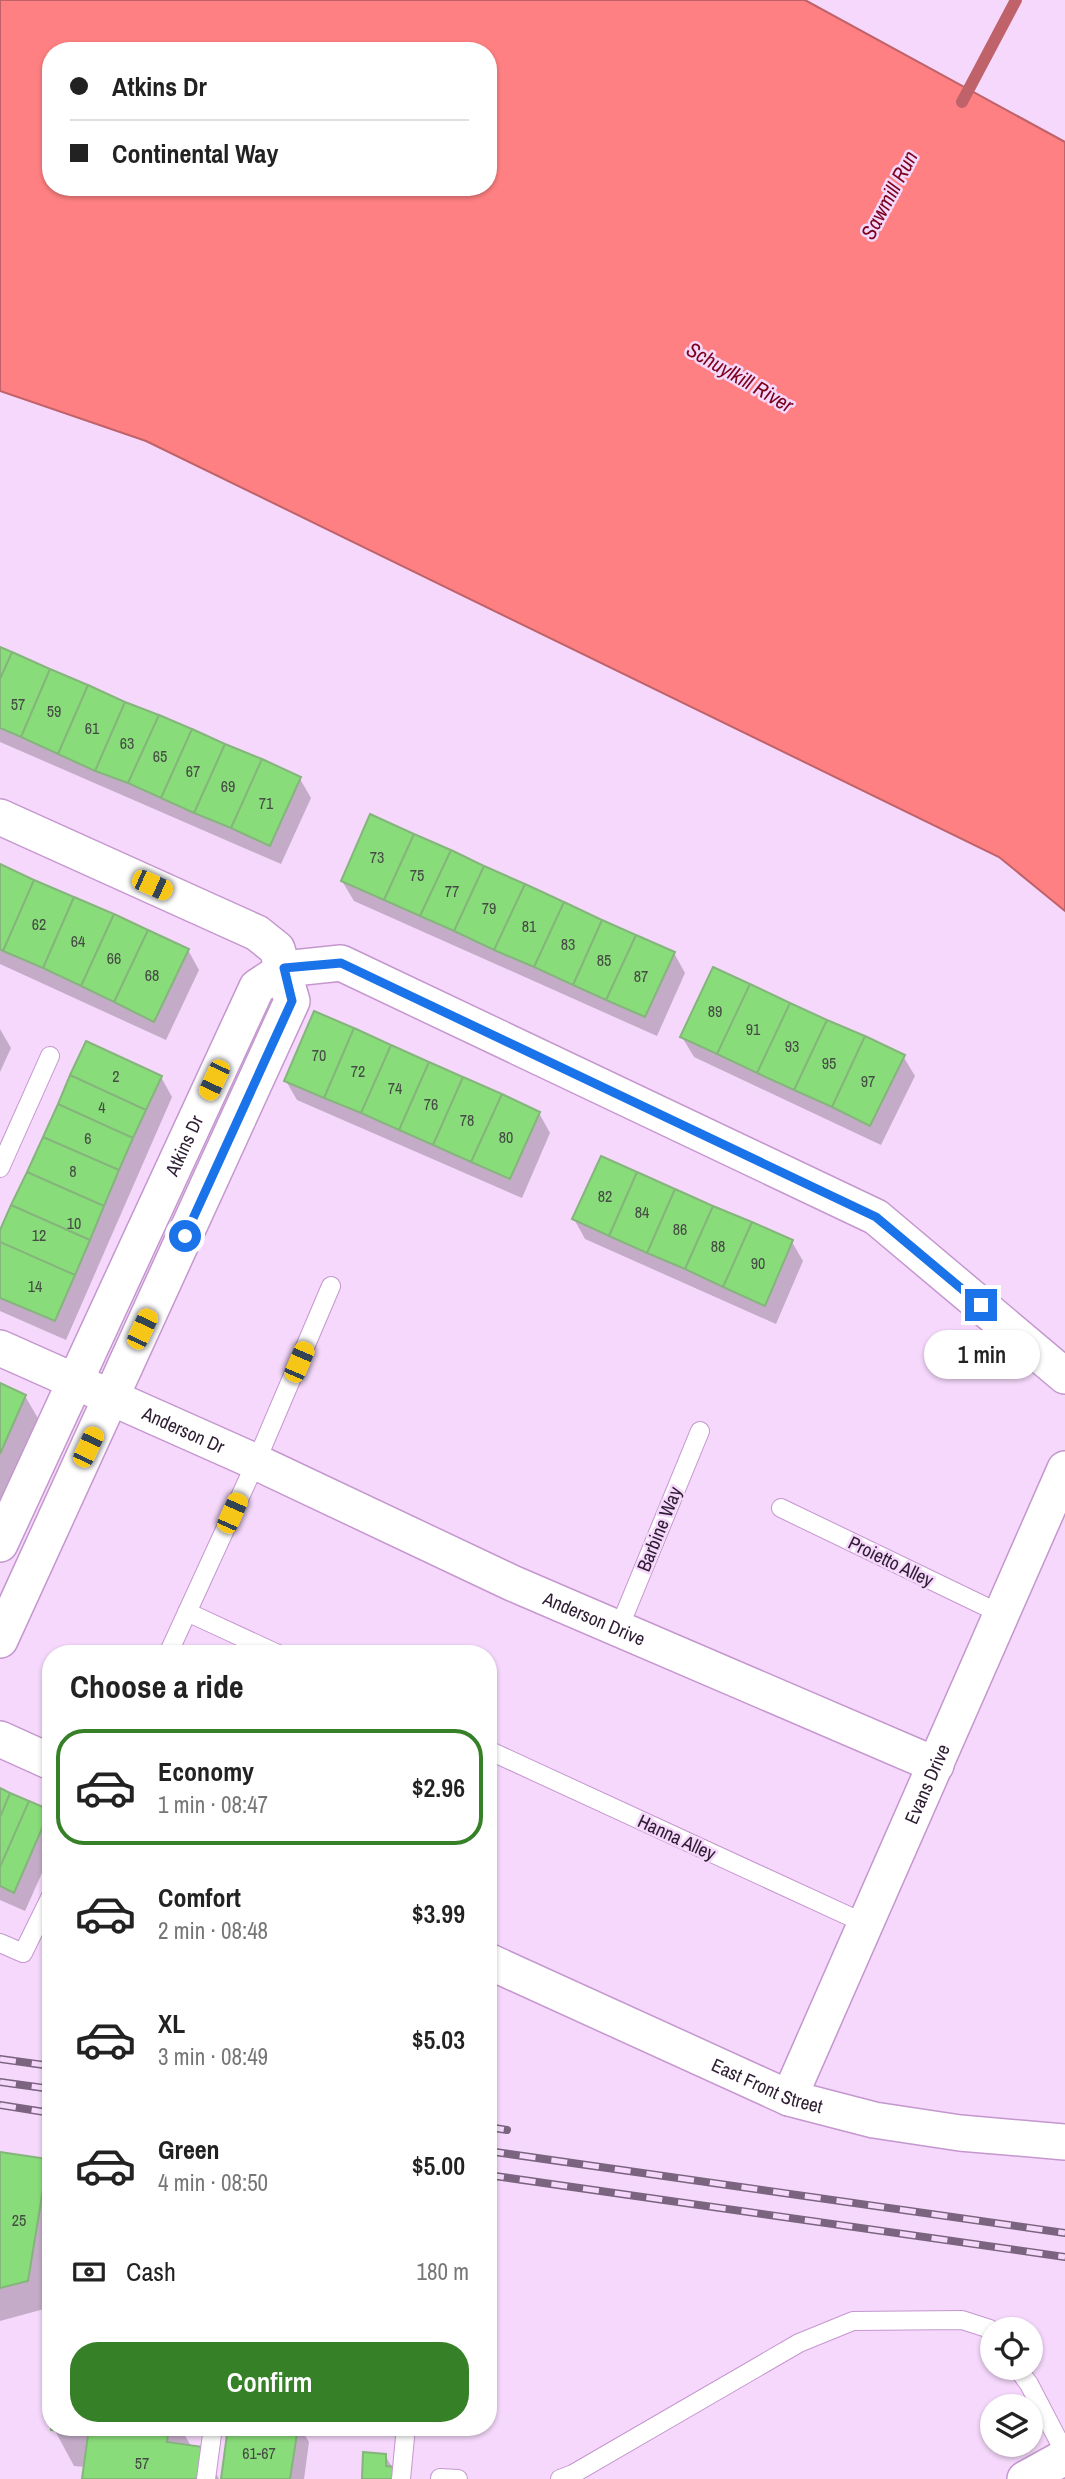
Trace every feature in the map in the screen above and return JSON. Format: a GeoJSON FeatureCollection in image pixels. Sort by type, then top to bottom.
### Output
{"type":"FeatureCollection","features":[{"type":"Feature","properties":{"kind":"street"},"geometry":{"type":"LineString","coordinates":[[0,817],[257,933],[277,949],[284,968],[341,963],[876,1217],[1065,1376]]}},
{"type":"Feature","properties":{"kind":"street","name":"Atkins Dr"},"geometry":{"type":"LineString","coordinates":[[0,1544],[257,987],[284,968],[292,1001],[0,1640]]}},
{"type":"Feature","properties":{"kind":"street"},"geometry":{"type":"LineString","coordinates":[[0,1348],[110,1399]]}},
{"type":"Feature","properties":{"kind":"street","name":"Anderson Dr"},"geometry":{"type":"LineString","coordinates":[[110,1399],[256,1462]]}},
{"type":"Feature","properties":{"kind":"street","name":"Anderson Drive"},"geometry":{"type":"LineString","coordinates":[[256,1462],[513,1583],[936,1765]]}},
{"type":"Feature","properties":{"kind":"street","name":"Evans Drive"},"geometry":{"type":"LineString","coordinates":[[789,2098],[1065,1469]]}},
{"type":"Feature","properties":{"kind":"street"},"geometry":{"type":"LineString","coordinates":[[0,1739],[42,1758]]}},
{"type":"Feature","properties":{"kind":"street","name":"East Front Street"},"geometry":{"type":"LineString","coordinates":[[497,1965],[789,2098],[874,2120],[960,2133],[1065,2142]]}},
{"type":"Feature","properties":{"kind":"street"},"geometry":{"type":"LineString","coordinates":[[1025,2479],[1065,2455]]}},
{"type":"Feature","properties":{"kind":"lane"},"geometry":{"type":"LineString","coordinates":[[0,1168],[50,1056]]}},
{"type":"Feature","properties":{"kind":"lane"},"geometry":{"type":"LineString","coordinates":[[172,1645],[256,1462],[331,1286]]}},
{"type":"Feature","properties":{"kind":"lane","name":"Barbine Way"},"geometry":{"type":"LineString","coordinates":[[619,1628],[699,1431]]}},
{"type":"Feature","properties":{"kind":"lane","name":"Proietto Alley"},"geometry":{"type":"LineString","coordinates":[[781,1508],[1001,1614]]}},
{"type":"Feature","properties":{"kind":"lane"},"geometry":{"type":"LineString","coordinates":[[187,1612],[258,1645]]}},
{"type":"Feature","properties":{"kind":"lane","name":"Hanna Alley"},"geometry":{"type":"LineString","coordinates":[[497,1754],[866,1924]]}},
{"type":"Feature","properties":{"kind":"lane"},"geometry":{"type":"LineString","coordinates":[[0,1943],[23,1953],[42,1914]]}},
{"type":"Feature","properties":{"kind":"lane"},"geometry":{"type":"LineString","coordinates":[[560,2479],[799,2343],[853,2321],[962,2320],[980,2326]]}},
{"type":"Feature","properties":{"kind":"lane"},"geometry":{"type":"LineString","coordinates":[[1026,2380],[1065,2455]]}},
{"type":"Feature","properties":{"kind":"lane"},"geometry":{"type":"LineString","coordinates":[[206,2479],[212,2436]]}},
{"type":"Feature","properties":{"kind":"lane"},"geometry":{"type":"LineString","coordinates":[[401,2479],[405,2436]]}},
{"type":"Feature","properties":{"kind":"water","name":"Schuylkill River"},"geometry":{"type":"Polygon","coordinates":[[[0,0],[805,0],[1065,142],[1065,911],[999,857],[146,441],[0,391],[0,0]]]}},
{"type":"Feature","properties":{"kind":"building"},"geometry":{"type":"Polygon","coordinates":[[[0,647],[12,652],[0,679],[0,647]]]}},
{"type":"Feature","properties":{"kind":"building"},"geometry":{"type":"Polygon","coordinates":[[[12,652],[50,669],[21,737],[0,728],[0,679],[12,652]]]}},
{"type":"Feature","properties":{"kind":"building"},"geometry":{"type":"Polygon","coordinates":[[[50,669],[88,685],[58,754],[21,737],[50,669]]]}},
{"type":"Feature","properties":{"kind":"building"},"geometry":{"type":"Polygon","coordinates":[[[88,685],[125,702],[95,771],[58,754],[88,685]]]}},
{"type":"Feature","properties":{"kind":"building"},"geometry":{"type":"Polygon","coordinates":[[[125,702],[159,715],[128,783],[95,771],[125,702]]]}},
{"type":"Feature","properties":{"kind":"building"},"geometry":{"type":"Polygon","coordinates":[[[159,715],[192,729],[161,798],[128,783],[159,715]]]}},
{"type":"Feature","properties":{"kind":"building"},"geometry":{"type":"Polygon","coordinates":[[[192,729],[225,744],[194,813],[161,798],[192,729]]]}},
{"type":"Feature","properties":{"kind":"building"},"geometry":{"type":"Polygon","coordinates":[[[225,744],[262,759],[231,828],[194,813],[225,744]]]}},
{"type":"Feature","properties":{"kind":"building"},"geometry":{"type":"Polygon","coordinates":[[[262,759],[301,777],[270,846],[231,828],[262,759]]]}},
{"type":"Feature","properties":{"kind":"building"},"geometry":{"type":"Polygon","coordinates":[[[370,814],[414,834],[384,900],[341,881],[370,814]]]}},
{"type":"Feature","properties":{"kind":"building"},"geometry":{"type":"Polygon","coordinates":[[[414,834],[451,850],[420,916],[384,900],[414,834]]]}},
{"type":"Feature","properties":{"kind":"building"},"geometry":{"type":"Polygon","coordinates":[[[451,850],[484,866],[454,931],[420,916],[451,850]]]}},
{"type":"Feature","properties":{"kind":"building"},"geometry":{"type":"Polygon","coordinates":[[[0,864],[34,880],[3,951],[0,949],[0,864]]]}},
{"type":"Feature","properties":{"kind":"building"},"geometry":{"type":"Polygon","coordinates":[[[484,866],[525,884],[494,950],[454,931],[484,866]]]}},
{"type":"Feature","properties":{"kind":"building"},"geometry":{"type":"Polygon","coordinates":[[[34,880],[74,897],[43,968],[3,951],[34,880]]]}},
{"type":"Feature","properties":{"kind":"building"},"geometry":{"type":"Polygon","coordinates":[[[525,884],[564,902],[534,967],[494,950],[525,884]]]}},
{"type":"Feature","properties":{"kind":"building"},"geometry":{"type":"Polygon","coordinates":[[[74,897],[114,914],[81,986],[43,968],[74,897]]]}},
{"type":"Feature","properties":{"kind":"building"},"geometry":{"type":"Polygon","coordinates":[[[564,902],[602,920],[573,985],[534,967],[564,902]]]}},
{"type":"Feature","properties":{"kind":"building"},"geometry":{"type":"Polygon","coordinates":[[[114,914],[148,930],[114,1002],[81,986],[114,914]]]}},
{"type":"Feature","properties":{"kind":"building"},"geometry":{"type":"Polygon","coordinates":[[[602,920],[636,935],[606,1000],[573,985],[602,920]]]}},
{"type":"Feature","properties":{"kind":"building"},"geometry":{"type":"Polygon","coordinates":[[[148,930],[189,949],[154,1022],[114,1002],[148,930]]]}},
{"type":"Feature","properties":{"kind":"building"},"geometry":{"type":"Polygon","coordinates":[[[636,935],[675,952],[645,1017],[606,1000],[636,935]]]}},
{"type":"Feature","properties":{"kind":"building"},"geometry":{"type":"Polygon","coordinates":[[[713,967],[750,984],[717,1054],[680,1037],[713,967]]]}},
{"type":"Feature","properties":{"kind":"building"},"geometry":{"type":"Polygon","coordinates":[[[750,984],[790,1003],[757,1073],[717,1054],[750,984]]]}},
{"type":"Feature","properties":{"kind":"building"},"geometry":{"type":"Polygon","coordinates":[[[790,1003],[827,1020],[794,1090],[757,1073],[790,1003]]]}},
{"type":"Feature","properties":{"kind":"building"},"geometry":{"type":"Polygon","coordinates":[[[314,1011],[354,1028],[324,1098],[284,1081],[314,1011]]]}},
{"type":"Feature","properties":{"kind":"building"},"geometry":{"type":"Polygon","coordinates":[[[827,1020],[865,1036],[832,1107],[794,1090],[827,1020]]]}},
{"type":"Feature","properties":{"kind":"building"},"geometry":{"type":"Polygon","coordinates":[[[354,1028],[391,1045],[361,1113],[324,1098],[354,1028]]]}},
{"type":"Feature","properties":{"kind":"building"},"geometry":{"type":"Polygon","coordinates":[[[865,1036],[905,1055],[870,1126],[832,1107],[865,1036]]]}},
{"type":"Feature","properties":{"kind":"building"},"geometry":{"type":"Polygon","coordinates":[[[86,1041],[162,1076],[146,1110],[70,1075],[86,1041]]]}},
{"type":"Feature","properties":{"kind":"building"},"geometry":{"type":"Polygon","coordinates":[[[391,1045],[429,1062],[399,1130],[361,1113],[391,1045]]]}},
{"type":"Feature","properties":{"kind":"building"},"geometry":{"type":"Polygon","coordinates":[[[429,1062],[463,1077],[433,1145],[399,1130],[429,1062]]]}},
{"type":"Feature","properties":{"kind":"building"},"geometry":{"type":"Polygon","coordinates":[[[70,1075],[146,1110],[133,1138],[58,1104],[70,1075]]]}},
{"type":"Feature","properties":{"kind":"building"},"geometry":{"type":"Polygon","coordinates":[[[463,1077],[502,1094],[471,1162],[433,1145],[463,1077]]]}},
{"type":"Feature","properties":{"kind":"building"},"geometry":{"type":"Polygon","coordinates":[[[502,1094],[540,1112],[510,1179],[471,1162],[502,1094]]]}},
{"type":"Feature","properties":{"kind":"building"},"geometry":{"type":"Polygon","coordinates":[[[58,1104],[133,1138],[119,1170],[43,1137],[58,1104]]]}},
{"type":"Feature","properties":{"kind":"building"},"geometry":{"type":"Polygon","coordinates":[[[43,1137],[119,1170],[104,1206],[27,1172],[43,1137]]]}},
{"type":"Feature","properties":{"kind":"building"},"geometry":{"type":"Polygon","coordinates":[[[601,1156],[637,1172],[609,1236],[572,1219],[601,1156]]]}},
{"type":"Feature","properties":{"kind":"building"},"geometry":{"type":"Polygon","coordinates":[[[27,1172],[104,1206],[90,1240],[11,1205],[27,1172]]]}},
{"type":"Feature","properties":{"kind":"building"},"geometry":{"type":"Polygon","coordinates":[[[637,1172],[675,1189],[647,1253],[609,1236],[637,1172]]]}},
{"type":"Feature","properties":{"kind":"building"},"geometry":{"type":"Polygon","coordinates":[[[675,1189],[713,1206],[685,1269],[647,1253],[675,1189]]]}},
{"type":"Feature","properties":{"kind":"building"},"geometry":{"type":"Polygon","coordinates":[[[11,1205],[90,1240],[75,1275],[0,1242],[0,1230],[11,1205]]]}},
{"type":"Feature","properties":{"kind":"building"},"geometry":{"type":"Polygon","coordinates":[[[713,1206],[752,1222],[723,1287],[685,1269],[713,1206]]]}},
{"type":"Feature","properties":{"kind":"building"},"geometry":{"type":"Polygon","coordinates":[[[752,1222],[793,1240],[765,1306],[723,1287],[752,1222]]]}},
{"type":"Feature","properties":{"kind":"building"},"geometry":{"type":"Polygon","coordinates":[[[0,1242],[75,1275],[55,1321],[0,1298],[0,1242]]]}},
{"type":"Feature","properties":{"kind":"building"},"geometry":{"type":"Polygon","coordinates":[[[0,1383],[26,1395],[0,1454],[0,1383]]]}},
{"type":"Feature","properties":{"kind":"building"},"geometry":{"type":"Polygon","coordinates":[[[0,1788],[10,1793],[0,1817],[0,1788]]]}},
{"type":"Feature","properties":{"kind":"building"},"geometry":{"type":"Polygon","coordinates":[[[10,1793],[29,1801],[0,1867],[0,1817],[10,1793]]]}},
{"type":"Feature","properties":{"kind":"building"},"geometry":{"type":"Polygon","coordinates":[[[29,1801],[42,1807],[42,1828],[14,1893],[0,1886],[0,1867],[29,1801]]]}},
{"type":"Feature","properties":{"kind":"building"},"geometry":{"type":"Polygon","coordinates":[[[0,2152],[42,2158],[42,2196],[28,2281],[0,2288],[0,2152]]]}},
{"type":"Feature","properties":{"kind":"building"},"geometry":{"type":"Polygon","coordinates":[[[88,2436],[168,2436],[167,2442],[203,2447],[198,2479],[82,2479],[88,2436]]]}},
{"type":"Feature","properties":{"kind":"building"},"geometry":{"type":"Polygon","coordinates":[[[227,2436],[297,2436],[290,2479],[221,2479],[227,2436]]]}},
{"type":"Feature","properties":{"kind":"building"},"geometry":{"type":"Polygon","coordinates":[[[363,2452],[386,2454],[386,2466],[396,2467],[396,2479],[362,2479],[363,2452]]]}},
{"type":"Feature","properties":{"kind":"waterway","name":"Sawmill Run"},"geometry":{"type":"LineString","coordinates":[[962,102],[1016,0]]}},
{"type":"Feature","properties":{"kind":"railway"},"geometry":{"type":"LineString","coordinates":[[0,2059],[42,2065]]}},
{"type":"Feature","properties":{"kind":"railway"},"geometry":{"type":"LineString","coordinates":[[0,2082],[42,2088]]}},
{"type":"Feature","properties":{"kind":"railway"},"geometry":{"type":"LineString","coordinates":[[0,2105],[42,2112]]}},
{"type":"Feature","properties":{"kind":"railway"},"geometry":{"type":"LineString","coordinates":[[497,2128],[507,2130]]}},
{"type":"Feature","properties":{"kind":"railway"},"geometry":{"type":"LineString","coordinates":[[497,2152],[1065,2233]]}},
{"type":"Feature","properties":{"kind":"railway"},"geometry":{"type":"LineString","coordinates":[[497,2176],[1065,2257]]}},
{"type":"Feature","properties":{"kind":"route"},"geometry":{"type":"LineString","coordinates":[[185,1236],[292,1001],[284,968],[341,963],[876,1217],[981,1305]]}}]}
